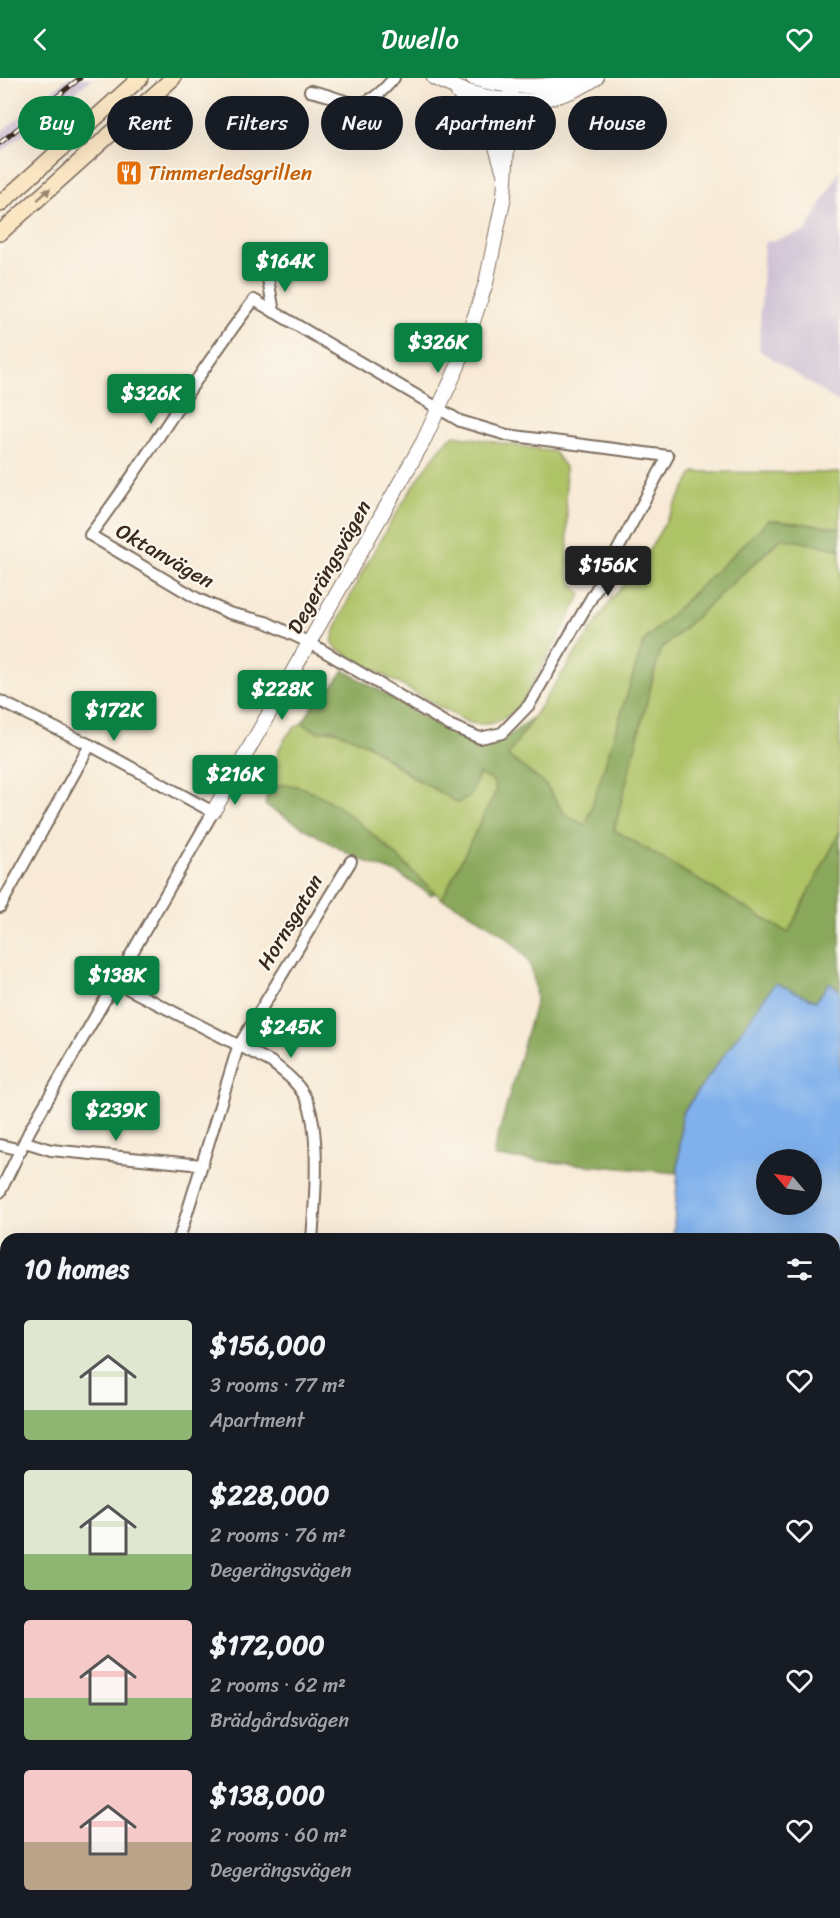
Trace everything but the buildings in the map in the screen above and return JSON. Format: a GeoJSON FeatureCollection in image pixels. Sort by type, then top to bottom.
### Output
{"type":"FeatureCollection","features":[{"type":"Feature","properties":{"kind":"main road"},"geometry":{"type":"LineString","coordinates":[[0,204],[140,78]]}},
{"type":"Feature","properties":{"kind":"main road"},"geometry":{"type":"LineString","coordinates":[[0,233],[173,78]]}},
{"type":"Feature","properties":{"kind":"street"},"geometry":{"type":"LineString","coordinates":[[310,91],[343,102],[358,104],[373,100],[394,78]]}},
{"type":"Feature","properties":{"kind":"street"},"geometry":{"type":"LineString","coordinates":[[434,78],[449,86],[482,96],[582,78]]}},
{"type":"Feature","properties":{"kind":"street"},"geometry":{"type":"LineString","coordinates":[[473,78],[535,100],[576,92],[596,78]]}},
{"type":"Feature","properties":{"kind":"street"},"geometry":{"type":"LineString","coordinates":[[449,86],[489,124],[505,177]]}},
{"type":"Feature","properties":{"kind":"street","name":"Degerängsvägen"},"geometry":{"type":"LineString","coordinates":[[0,1192],[23,1146],[115,982],[423,442],[458,366],[486,283],[504,196],[510,92]]}},
{"type":"Feature","properties":{"kind":"street"},"geometry":{"type":"LineString","coordinates":[[268,279],[274,312]]}},
{"type":"Feature","properties":{"kind":"street","name":"Oktanvägen"},"geometry":{"type":"LineString","coordinates":[[254,300],[438,409],[460,421],[507,435],[668,456],[600,583],[529,705],[502,733],[480,738],[449,725],[310,643],[266,622],[229,613],[198,600],[90,535],[132,480],[232,327],[254,300]]}},
{"type":"Feature","properties":{"kind":"street"},"geometry":{"type":"LineString","coordinates":[[0,701],[90,745],[213,812]]}},
{"type":"Feature","properties":{"kind":"street"},"geometry":{"type":"LineString","coordinates":[[0,907],[90,745]]}},
{"type":"Feature","properties":{"kind":"street","name":"Hornsgatan"},"geometry":{"type":"LineString","coordinates":[[181,1233],[238,1047],[351,861]]}},
{"type":"Feature","properties":{"kind":"street"},"geometry":{"type":"LineString","coordinates":[[115,982],[200,1024],[238,1047],[272,1062],[292,1078],[306,1098],[314,1134],[312,1233]]}},
{"type":"Feature","properties":{"kind":"street"},"geometry":{"type":"LineString","coordinates":[[0,1144],[202,1165]]}},
{"type":"Feature","properties":{"kind":"shaded area"},"geometry":{"type":"Polygon","coordinates":[[[68,78],[93,78],[71,96],[46,96],[68,78]]]}},
{"type":"Feature","properties":{"kind":"shaded area"},"geometry":{"type":"Polygon","coordinates":[[[18,118],[18,138],[0,153],[0,133],[18,118]]]}},
{"type":"Feature","properties":{"kind":"shaded area"},"geometry":{"type":"Polygon","coordinates":[[[840,170],[840,406],[838,402],[759,350],[764,243],[806,231],[840,170]]]}},
{"type":"Feature","properties":{"kind":"green space"},"geometry":{"type":"Polygon","coordinates":[[[454,435],[554,452],[565,467],[569,573],[572,583],[581,595],[526,696],[508,716],[494,723],[467,722],[337,649],[332,642],[350,597],[385,532],[424,471],[454,435]]]}},
{"type":"Feature","properties":{"kind":"green space"},"geometry":{"type":"Polygon","coordinates":[[[694,472],[840,473],[840,528],[769,520],[644,641],[586,826],[566,816],[545,784],[507,756],[614,596],[643,561],[694,472]]]}},
{"type":"Feature","properties":{"kind":"green space"},"geometry":{"type":"Polygon","coordinates":[[[769,520],[840,528],[840,549],[781,538],[660,650],[614,830],[788,933],[840,832],[840,990],[828,984],[816,1001],[776,984],[682,1113],[677,1173],[495,1157],[494,1150],[536,1000],[533,976],[529,963],[513,944],[477,917],[442,899],[496,791],[494,782],[479,774],[470,797],[458,803],[417,779],[369,745],[332,729],[318,732],[302,723],[323,690],[332,687],[344,670],[458,737],[478,743],[490,744],[509,736],[534,716],[508,756],[545,784],[566,816],[586,825],[644,641],[769,520]]]}},
{"type":"Feature","properties":{"kind":"green space"},"geometry":{"type":"Polygon","coordinates":[[[782,538],[840,549],[840,832],[788,933],[614,830],[660,650],[782,538]]]}},
{"type":"Feature","properties":{"kind":"green space"},"geometry":{"type":"Polygon","coordinates":[[[302,723],[318,732],[345,733],[358,739],[404,772],[443,789],[470,797],[479,774],[494,781],[496,791],[442,899],[364,826],[340,808],[316,794],[295,787],[276,787],[269,782],[276,757],[284,741],[295,727],[302,723]]]}},
{"type":"Feature","properties":{"kind":"green space"},"geometry":{"type":"Polygon","coordinates":[[[269,782],[276,786],[294,786],[315,793],[338,806],[382,843],[435,893],[431,895],[399,874],[354,857],[265,805],[269,782]]]}},
{"type":"Feature","properties":{"kind":"water"},"geometry":{"type":"Polygon","coordinates":[[[775,983],[816,1001],[829,983],[840,990],[840,1233],[673,1233],[682,1114],[775,983]]]}},
{"type":"Feature","properties":{"kind":"railway"},"geometry":{"type":"LineString","coordinates":[[0,143],[80,78]]}},
{"type":"Feature","properties":{"kind":"place","name":"Timmerledsgrillen"},"geometry":{"type":"Point","coordinates":[129,173]}}]}
